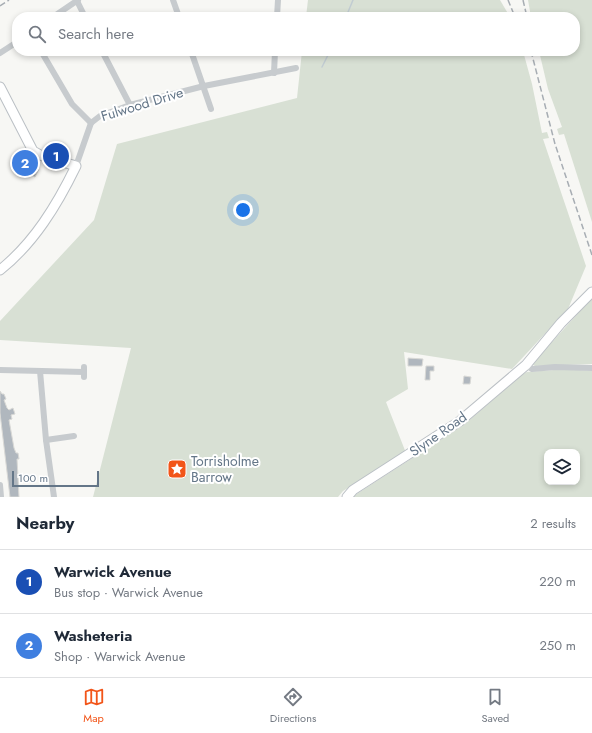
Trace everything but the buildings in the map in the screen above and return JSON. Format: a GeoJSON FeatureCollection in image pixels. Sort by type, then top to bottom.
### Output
{"type":"FeatureCollection","features":[{"type":"Feature","properties":{"kind":"street"},"geometry":{"type":"LineString","coordinates":[[60,12],[77,0],[83,12]]}},
{"type":"Feature","properties":{"kind":"street"},"geometry":{"type":"LineString","coordinates":[[173,0],[177,12]]}},
{"type":"Feature","properties":{"kind":"street"},"geometry":{"type":"LineString","coordinates":[[277,12],[278,0]]}},
{"type":"Feature","properties":{"kind":"street"},"geometry":{"type":"LineString","coordinates":[[0,53],[12,45]]}},
{"type":"Feature","properties":{"kind":"street"},"geometry":{"type":"LineString","coordinates":[[44,56],[72,104],[91,123]]}},
{"type":"Feature","properties":{"kind":"street"},"geometry":{"type":"LineString","coordinates":[[105,56],[130,105]]}},
{"type":"Feature","properties":{"kind":"street"},"geometry":{"type":"LineString","coordinates":[[193,56],[211,109]]}},
{"type":"Feature","properties":{"kind":"street"},"geometry":{"type":"LineString","coordinates":[[274,73],[275,56]]}},
{"type":"Feature","properties":{"kind":"street","name":"Fulwood Drive"},"geometry":{"type":"LineString","coordinates":[[0,270],[20,253],[53,208],[76,166],[91,123],[100,116],[130,105],[204,86],[296,68]]}},
{"type":"Feature","properties":{"kind":"street"},"geometry":{"type":"LineString","coordinates":[[0,87],[33,151],[76,166]]}},
{"type":"Feature","properties":{"kind":"street","name":"Slyne Road"},"geometry":{"type":"LineString","coordinates":[[347,497],[353,490],[460,420],[526,365],[561,323],[592,292]]}},
{"type":"Feature","properties":{"kind":"street"},"geometry":{"type":"LineString","coordinates":[[526,365],[532,369],[555,367],[592,368]]}},
{"type":"Feature","properties":{"kind":"street"},"geometry":{"type":"LineString","coordinates":[[0,370],[84,372]]}},
{"type":"Feature","properties":{"kind":"street"},"geometry":{"type":"LineString","coordinates":[[40,371],[46,440],[54,497]]}},
{"type":"Feature","properties":{"kind":"street"},"geometry":{"type":"LineString","coordinates":[[46,440],[74,436]]}},
{"type":"Feature","properties":{"kind":"street"},"geometry":{"type":"LineString","coordinates":[[0,485],[1,497]]}},
{"type":"Feature","properties":{"kind":"shaded area"},"geometry":{"type":"Polygon","coordinates":[[[308,0],[500,0],[507,12],[307,12],[308,0]]]}},
{"type":"Feature","properties":{"kind":"shaded area"},"geometry":{"type":"Polygon","coordinates":[[[528,0],[592,0],[592,222],[564,134],[559,135],[557,129],[562,127],[548,89],[540,56],[580,56],[580,12],[530,12],[528,0]]]}},
{"type":"Feature","properties":{"kind":"shaded area"},"geometry":{"type":"Polygon","coordinates":[[[301,56],[524,56],[542,133],[547,132],[549,138],[543,139],[586,266],[568,309],[512,369],[404,352],[408,389],[386,402],[406,453],[343,491],[338,497],[93,497],[131,348],[0,340],[0,321],[94,220],[117,144],[297,98],[301,56]]]}},
{"type":"Feature","properties":{"kind":"shaded area"},"geometry":{"type":"Polygon","coordinates":[[[592,298],[592,364],[535,366],[532,364],[592,298]]]}},
{"type":"Feature","properties":{"kind":"shaded area"},"geometry":{"type":"Polygon","coordinates":[[[567,369],[592,371],[592,497],[352,497],[465,424],[521,375],[527,372],[567,369]]]}},
{"type":"Feature","properties":{"kind":"waterway"},"geometry":{"type":"LineString","coordinates":[[348,12],[353,0]]}},
{"type":"Feature","properties":{"kind":"waterway"},"geometry":{"type":"LineString","coordinates":[[322,67],[328,56]]}},
{"type":"Feature","properties":{"kind":"railway"},"geometry":{"type":"LineString","coordinates":[[0,6],[9,0]]}},
{"type":"Feature","properties":{"kind":"railway"},"geometry":{"type":"LineString","coordinates":[[508,0],[513,12]]}},
{"type":"Feature","properties":{"kind":"railway"},"geometry":{"type":"LineString","coordinates":[[523,0],[526,12]]}},
{"type":"Feature","properties":{"kind":"railway"},"geometry":{"type":"LineString","coordinates":[[532,56],[555,144],[592,255]]}},
{"type":"Feature","properties":{"kind":"place","name":"Warwick Avenue"},"geometry":{"type":"Point","coordinates":[56,156]}},
{"type":"Feature","properties":{"kind":"place","name":"Washeteria"},"geometry":{"type":"Point","coordinates":[25,163]}},
{"type":"Feature","properties":{"kind":"place","name":"Torrisholme Barrow"},"geometry":{"type":"Point","coordinates":[177,469]}}]}
